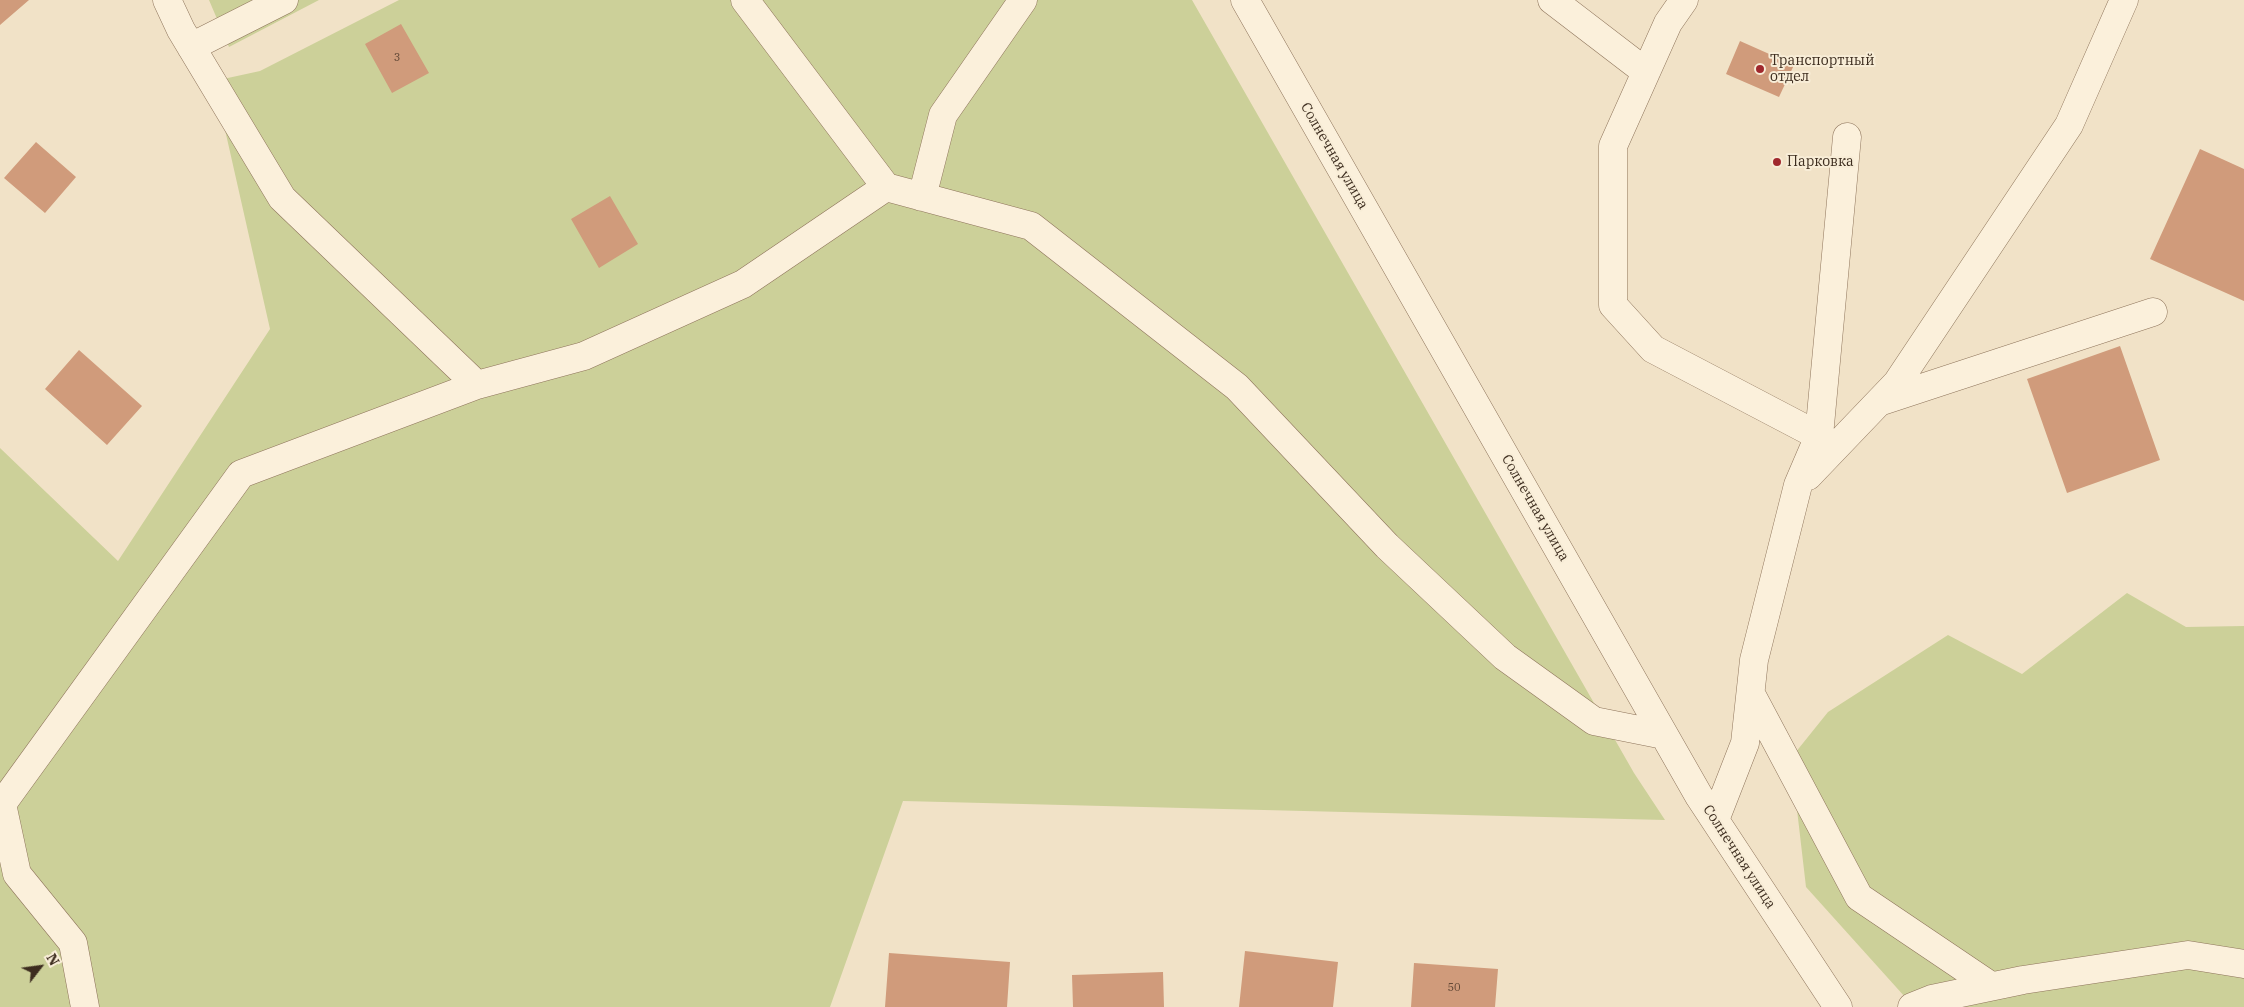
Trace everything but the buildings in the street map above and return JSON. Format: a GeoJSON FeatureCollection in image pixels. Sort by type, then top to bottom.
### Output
{"type":"FeatureCollection","features":[{"type":"Feature","properties":{"kind":"street"},"geometry":{"type":"LineString","coordinates":[[167,0],[191,47],[282,198],[478,385]]}},
{"type":"Feature","properties":{"kind":"street"},"geometry":{"type":"LineString","coordinates":[[191,47],[284,0]]}},
{"type":"Feature","properties":{"kind":"street"},"geometry":{"type":"LineString","coordinates":[[745,0],[886,187],[1031,226],[1237,387],[1387,546],[1505,657],[1594,721],[1664,735]]}},
{"type":"Feature","properties":{"kind":"street"},"geometry":{"type":"LineString","coordinates":[[922,197],[943,115],[1023,0]]}},
{"type":"Feature","properties":{"kind":"street","name":"Солнечная улица"},"geometry":{"type":"LineString","coordinates":[[1245,0],[1664,735],[1715,820],[1838,1007]]}},
{"type":"Feature","properties":{"kind":"street"},"geometry":{"type":"LineString","coordinates":[[1552,0],[1646,72]]}},
{"type":"Feature","properties":{"kind":"street"},"geometry":{"type":"LineString","coordinates":[[1684,0],[1668,23],[1612,146],[1613,305],[1653,349],[1819,436]]}},
{"type":"Feature","properties":{"kind":"street"},"geometry":{"type":"LineString","coordinates":[[1798,485],[1898,383],[2069,125],[2124,0]]}},
{"type":"Feature","properties":{"kind":"street"},"geometry":{"type":"LineString","coordinates":[[1715,820],[1745,743],[1754,660],[1798,485],[1819,436],[1847,137]]}},
{"type":"Feature","properties":{"kind":"street"},"geometry":{"type":"LineString","coordinates":[[85,1007],[73,943],[17,874],[1,803],[242,474],[478,385],[584,356],[742,284],[886,187]]}},
{"type":"Feature","properties":{"kind":"street"},"geometry":{"type":"LineString","coordinates":[[1880,401],[2153,312]]}},
{"type":"Feature","properties":{"kind":"street"},"geometry":{"type":"LineString","coordinates":[[1751,694],[1859,897],[1991,986]]}},
{"type":"Feature","properties":{"kind":"street"},"geometry":{"type":"LineString","coordinates":[[1912,1007],[1932,999],[1991,986],[2188,955],[2244,964]]}},
{"type":"Feature","properties":{"kind":"green space"},"geometry":{"type":"Polygon","coordinates":[[[209,0],[319,0],[229,47],[209,0]]]}},
{"type":"Feature","properties":{"kind":"green space"},"geometry":{"type":"Polygon","coordinates":[[[399,0],[1192,0],[1634,773],[1665,820],[903,801],[830,1007],[0,1007],[0,448],[118,561],[270,329],[214,81],[260,71],[399,0]]]}},
{"type":"Feature","properties":{"kind":"green space"},"geometry":{"type":"Polygon","coordinates":[[[2127,593],[2186,627],[2244,626],[2244,1007],[1914,1007],[1806,887],[1791,758],[1828,712],[1948,635],[2022,674],[2127,593]]]}},
{"type":"Feature","properties":{"kind":"place","name":"Транспортный отдел"},"geometry":{"type":"Point","coordinates":[1760,69]}},
{"type":"Feature","properties":{"kind":"place","name":"Парковка"},"geometry":{"type":"Point","coordinates":[1777,162]}}]}
